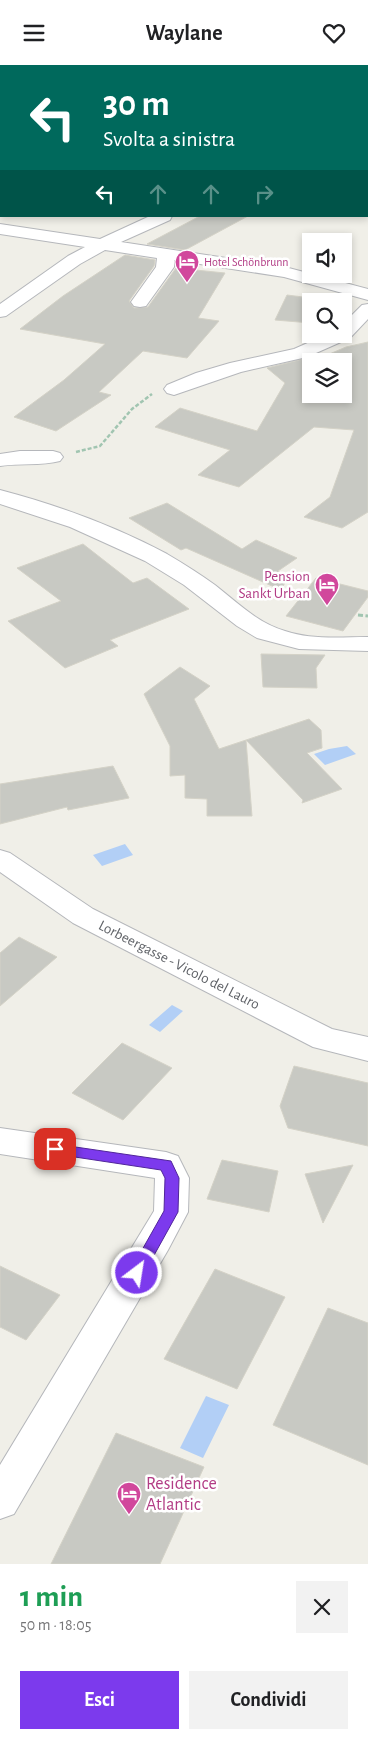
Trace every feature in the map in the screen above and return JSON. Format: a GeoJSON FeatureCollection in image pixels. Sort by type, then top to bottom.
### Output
{"type":"FeatureCollection","features":[{"type":"Feature","properties":{"kind":"street"},"geometry":{"type":"LineString","coordinates":[[0,312],[74,260],[101,245],[162,217]]}},
{"type":"Feature","properties":{"kind":"street"},"geometry":{"type":"LineString","coordinates":[[0,229],[285,271],[368,295]]}},
{"type":"Feature","properties":{"kind":"street"},"geometry":{"type":"LineString","coordinates":[[140,302],[165,267],[166,254]]}},
{"type":"Feature","properties":{"kind":"street"},"geometry":{"type":"LineString","coordinates":[[352,324],[368,309]]}},
{"type":"Feature","properties":{"kind":"street"},"geometry":{"type":"LineString","coordinates":[[174,389],[203,377],[237,367],[300,353],[322,343]]}},
{"type":"Feature","properties":{"kind":"street"},"geometry":{"type":"LineString","coordinates":[[0,460],[20,457],[53,457]]}},
{"type":"Feature","properties":{"kind":"street"},"geometry":{"type":"LineString","coordinates":[[0,497],[92,527],[154,556],[198,584],[243,619],[277,637],[306,642],[368,644]]}},
{"type":"Feature","properties":{"kind":"street","name":"Lorbeergasse - Vicolo del Lauro"},"geometry":{"type":"LineString","coordinates":[[0,859],[83,916],[324,1039],[368,1049]]}},
{"type":"Feature","properties":{"kind":"street"},"geometry":{"type":"LineString","coordinates":[[0,1141],[166,1165],[172,1178],[171,1212],[164,1226],[0,1501]]}},
{"type":"Feature","properties":{"kind":"path"},"geometry":{"type":"LineString","coordinates":[[53,457],[83,452],[100,446],[132,409],[150,395],[174,389]]}},
{"type":"Feature","properties":{"kind":"path"},"geometry":{"type":"LineString","coordinates":[[358,615],[368,616]]}},
{"type":"Feature","properties":{"kind":"water"},"geometry":{"type":"Polygon","coordinates":[[[347,746],[356,754],[325,765],[314,754],[329,749],[347,746]]]}},
{"type":"Feature","properties":{"kind":"water"},"geometry":{"type":"Polygon","coordinates":[[[125,844],[133,855],[102,866],[93,855],[125,844]]]}},
{"type":"Feature","properties":{"kind":"water"},"geometry":{"type":"Polygon","coordinates":[[[172,1005],[183,1011],[160,1032],[149,1025],[172,1005]]]}},
{"type":"Feature","properties":{"kind":"water"},"geometry":{"type":"Polygon","coordinates":[[[206,1396],[229,1405],[203,1458],[180,1448],[206,1396]]]}},
{"type":"Feature","properties":{"kind":"building"},"geometry":{"type":"Polygon","coordinates":[[[198,217],[246,217],[185,250],[147,244],[198,217]]]}},
{"type":"Feature","properties":{"kind":"building"},"geometry":{"type":"Polygon","coordinates":[[[125,255],[155,260],[154,266],[129,301],[134,308],[148,307],[176,268],[225,273],[198,318],[219,321],[187,358],[143,351],[99,392],[111,395],[56,431],[14,417],[64,380],[105,344],[20,329],[63,296],[125,255]]]}},
{"type":"Feature","properties":{"kind":"building"},"geometry":{"type":"Polygon","coordinates":[[[287,295],[302,297],[302,322],[275,320],[287,295]]]}},
{"type":"Feature","properties":{"kind":"building"},"geometry":{"type":"Polygon","coordinates":[[[368,342],[368,512],[342,528],[304,517],[330,497],[354,430],[314,427],[239,487],[198,475],[230,450],[155,427],[180,408],[257,431],[285,383],[267,368],[302,359],[302,403],[352,403],[352,353],[332,353],[346,347],[368,342]]]}},
{"type":"Feature","properties":{"kind":"building"},"geometry":{"type":"Polygon","coordinates":[[[167,503],[242,549],[256,540],[297,558],[278,571],[288,577],[281,590],[186,548],[181,550],[129,518],[167,503]]]}},
{"type":"Feature","properties":{"kind":"building"},"geometry":{"type":"Polygon","coordinates":[[[83,544],[133,583],[147,578],[189,609],[110,640],[118,646],[65,668],[8,621],[61,601],[17,568],[83,544]]]}},
{"type":"Feature","properties":{"kind":"building","name":"Pension Sankt Urban"},"geometry":{"type":"Polygon","coordinates":[[[316,578],[368,591],[368,597],[343,631],[286,616],[316,578]]]}},
{"type":"Feature","properties":{"kind":"building"},"geometry":{"type":"Polygon","coordinates":[[[261,654],[325,655],[316,668],[317,688],[263,687],[261,654]]]}},
{"type":"Feature","properties":{"kind":"building"},"geometry":{"type":"Polygon","coordinates":[[[180,667],[210,686],[194,699],[219,749],[246,740],[252,816],[207,816],[207,799],[185,798],[185,775],[170,776],[170,746],[144,694],[180,667]]]}},
{"type":"Feature","properties":{"kind":"building"},"geometry":{"type":"Polygon","coordinates":[[[309,719],[321,730],[322,748],[307,753],[342,789],[302,803],[303,800],[246,740],[309,719]]]}},
{"type":"Feature","properties":{"kind":"building"},"geometry":{"type":"Polygon","coordinates":[[[113,766],[129,798],[68,810],[67,807],[0,824],[0,784],[113,766]]]}},
{"type":"Feature","properties":{"kind":"building"},"geometry":{"type":"Polygon","coordinates":[[[19,937],[57,957],[0,1006],[0,953],[19,937]]]}},
{"type":"Feature","properties":{"kind":"building"},"geometry":{"type":"Polygon","coordinates":[[[122,1043],[172,1068],[123,1120],[72,1093],[122,1043]]]}},
{"type":"Feature","properties":{"kind":"building"},"geometry":{"type":"Polygon","coordinates":[[[294,1066],[368,1083],[368,1146],[288,1128],[280,1106],[294,1066]]]}},
{"type":"Feature","properties":{"kind":"building"},"geometry":{"type":"Polygon","coordinates":[[[222,1160],[278,1171],[269,1212],[207,1199],[222,1160]]]}},
{"type":"Feature","properties":{"kind":"building"},"geometry":{"type":"Polygon","coordinates":[[[353,1165],[323,1223],[305,1174],[353,1165]]]}},
{"type":"Feature","properties":{"kind":"building"},"geometry":{"type":"Polygon","coordinates":[[[0,1266],[60,1295],[26,1340],[0,1327],[0,1266]]]}},
{"type":"Feature","properties":{"kind":"building"},"geometry":{"type":"Polygon","coordinates":[[[215,1269],[285,1297],[237,1389],[164,1359],[215,1269]]]}},
{"type":"Feature","properties":{"kind":"building"},"geometry":{"type":"Polygon","coordinates":[[[328,1308],[368,1323],[368,1465],[273,1425],[328,1308]]]}},
{"type":"Feature","properties":{"kind":"building","name":"Residence Atlantic"},"geometry":{"type":"Polygon","coordinates":[[[116,1433],[204,1467],[160,1564],[51,1564],[116,1433]]]}},
{"type":"Feature","properties":{"kind":"place","name":"Hotel Schönbrunn"},"geometry":{"type":"Point","coordinates":[187,283]}},
{"type":"Feature","properties":{"kind":"place","name":"Pension Sankt Urban"},"geometry":{"type":"Point","coordinates":[327,606]}},
{"type":"Feature","properties":{"kind":"place","name":"Residence Atlantic"},"geometry":{"type":"Point","coordinates":[129,1515]}},
{"type":"Feature","properties":{"kind":"route"},"geometry":{"type":"LineString","coordinates":[[55,1149],[166,1165],[172,1178],[171,1212],[137,1273]]}}]}
